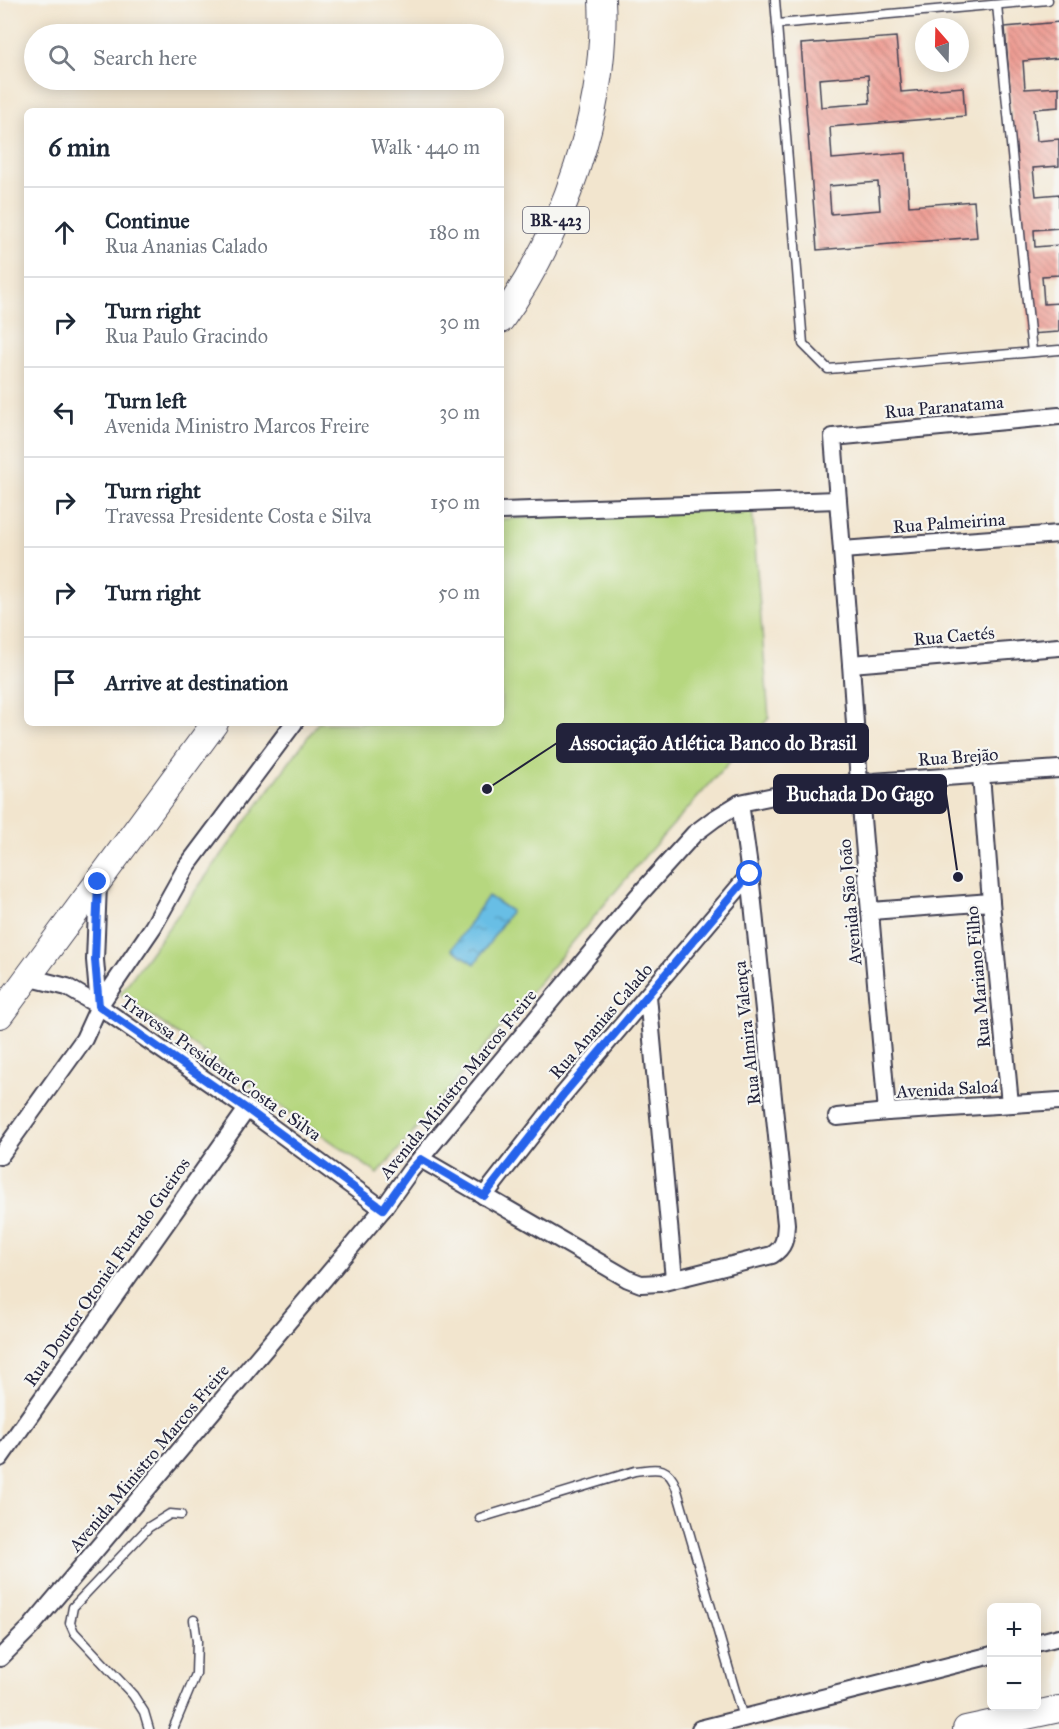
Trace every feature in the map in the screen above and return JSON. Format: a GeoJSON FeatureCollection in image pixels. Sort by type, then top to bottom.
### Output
{"type":"FeatureCollection","features":[{"type":"Feature","properties":{"kind":"main road","name":"BR-423"},"geometry":{"type":"LineString","coordinates":[[504,315],[539,257],[559,215],[579,159],[591,120],[601,57],[604,28],[602,0]]}},
{"type":"Feature","properties":{"kind":"main road"},"geometry":{"type":"LineString","coordinates":[[0,1015],[213,726]]}},
{"type":"Feature","properties":{"kind":"main road"},"geometry":{"type":"LineString","coordinates":[[966,1729],[1058,1709]]}},
{"type":"Feature","properties":{"kind":"street","name":"Rua Paranatama"},"geometry":{"type":"LineString","coordinates":[[833,437],[1059,416]]}},
{"type":"Feature","properties":{"kind":"street","name":"Avenida São João"},"geometry":{"type":"LineString","coordinates":[[833,437],[887,1112]]}},
{"type":"Feature","properties":{"kind":"street"},"geometry":{"type":"LineString","coordinates":[[504,511],[838,500]]}},
{"type":"Feature","properties":{"kind":"street","name":"Rua Palmeirina"},"geometry":{"type":"LineString","coordinates":[[842,550],[1059,534]]}},
{"type":"Feature","properties":{"kind":"street","name":"Rua Caetés"},"geometry":{"type":"LineString","coordinates":[[851,664],[1059,647]]}},
{"type":"Feature","properties":{"kind":"street"},"geometry":{"type":"LineString","coordinates":[[0,1156],[84,1039],[99,1006],[153,927],[187,866],[292,726]]}},
{"type":"Feature","properties":{"kind":"street","name":"Rua Brejão"},"geometry":{"type":"LineString","coordinates":[[859,783],[1059,769]]}},
{"type":"Feature","properties":{"kind":"street","name":"Rua Mariano Filho"},"geometry":{"type":"LineString","coordinates":[[981,775],[1010,1104]]}},
{"type":"Feature","properties":{"kind":"street","name":"Avenida Ministro Marcos Freire"},"geometry":{"type":"LineString","coordinates":[[0,1658],[30,1628],[383,1209],[410,1171],[637,897],[694,834],[740,803],[798,791],[859,783]]}},
{"type":"Feature","properties":{"kind":"street","name":"Rua Almira Valença"},"geometry":{"type":"LineString","coordinates":[[674,1280],[772,1255],[785,1242],[786,1224],[750,874],[740,803]]}},
{"type":"Feature","properties":{"kind":"street","name":"Rua Ananias Calado"},"geometry":{"type":"LineString","coordinates":[[484,1196],[563,1095],[750,874]]}},
{"type":"Feature","properties":{"kind":"street"},"geometry":{"type":"LineString","coordinates":[[98,882],[95,960],[99,1006]]}},
{"type":"Feature","properties":{"kind":"street"},"geometry":{"type":"LineString","coordinates":[[871,911],[991,902]]}},
{"type":"Feature","properties":{"kind":"street","name":"Travessa Presidente Costa e Silva"},"geometry":{"type":"LineString","coordinates":[[27,977],[68,987],[99,1006],[247,1109],[383,1209]]}},
{"type":"Feature","properties":{"kind":"street"},"geometry":{"type":"LineString","coordinates":[[421,1159],[628,1279],[641,1284],[674,1280],[648,996]]}},
{"type":"Feature","properties":{"kind":"street","name":"Avenida Saloá"},"geometry":{"type":"LineString","coordinates":[[837,1117],[1059,1101]]}},
{"type":"Feature","properties":{"kind":"street","name":"Rua Doutor Otoniel Furtado Gueiros"},"geometry":{"type":"LineString","coordinates":[[0,1458],[247,1109]]}},
{"type":"Feature","properties":{"kind":"street"},"geometry":{"type":"LineString","coordinates":[[1041,1642],[1059,1637]]}},
{"type":"Feature","properties":{"kind":"street"},"geometry":{"type":"LineString","coordinates":[[700,1729],[744,1724],[987,1656]]}},
{"type":"Feature","properties":{"kind":"lane"},"geometry":{"type":"LineString","coordinates":[[775,0],[803,344],[828,369],[1059,350]]}},
{"type":"Feature","properties":{"kind":"lane"},"geometry":{"type":"LineString","coordinates":[[777,24],[1048,0]]}},
{"type":"Feature","properties":{"kind":"lane"},"geometry":{"type":"LineString","coordinates":[[997,5],[1032,352]]}},
{"type":"Feature","properties":{"kind":"lane"},"geometry":{"type":"LineString","coordinates":[[480,1518],[635,1471],[656,1469],[664,1470],[671,1475],[744,1724]]}},
{"type":"Feature","properties":{"kind":"lane"},"geometry":{"type":"LineString","coordinates":[[149,1729],[144,1712],[133,1695],[85,1645],[70,1623],[73,1607],[149,1527],[170,1514],[181,1515]]}},
{"type":"Feature","properties":{"kind":"lane"},"geometry":{"type":"LineString","coordinates":[[173,1729],[196,1674],[197,1641],[194,1620]]}},
{"type":"Feature","properties":{"kind":"green space"},"geometry":{"type":"Polygon","coordinates":[[[752,508],[769,718],[646,855],[378,1174],[120,994],[316,726],[504,726],[504,519],[752,508]]]}},
{"type":"Feature","properties":{"kind":"water"},"geometry":{"type":"Polygon","coordinates":[[[488,896],[511,911],[475,964],[452,949],[488,896]]]}},
{"type":"Feature","properties":{"kind":"building"},"geometry":{"type":"Polygon","coordinates":[[[1059,22],[1059,58],[1023,61],[1025,89],[1059,87],[1059,107],[1034,109],[1037,141],[1059,139],[1059,166],[1033,168],[1036,196],[1059,194],[1059,228],[1034,230],[1035,247],[1059,245],[1059,275],[1042,276],[1044,304],[1059,303],[1059,332],[1029,334],[1005,27],[1059,22]]]}},
{"type":"Feature","properties":{"kind":"building"},"geometry":{"type":"Polygon","coordinates":[[[896,37],[901,92],[963,87],[965,116],[830,127],[832,159],[906,153],[909,206],[974,201],[977,237],[817,250],[801,44],[896,37]],[[868,75],[819,79],[821,107],[870,103],[868,75]],[[878,182],[829,186],[831,214],[880,210],[878,182]]]}},
{"type":"Feature","properties":{"kind":"place","name":"Associação Atlética Banco do Brasil"},"geometry":{"type":"Point","coordinates":[487,789]}},
{"type":"Feature","properties":{"kind":"place","name":"Buchada Do Gago"},"geometry":{"type":"Point","coordinates":[958,877]}},
{"type":"Feature","properties":{"kind":"route"},"geometry":{"type":"LineString","coordinates":[[98,882],[95,960],[99,1006],[247,1109],[383,1209],[421,1159],[484,1196],[563,1095],[750,874]]}}]}
